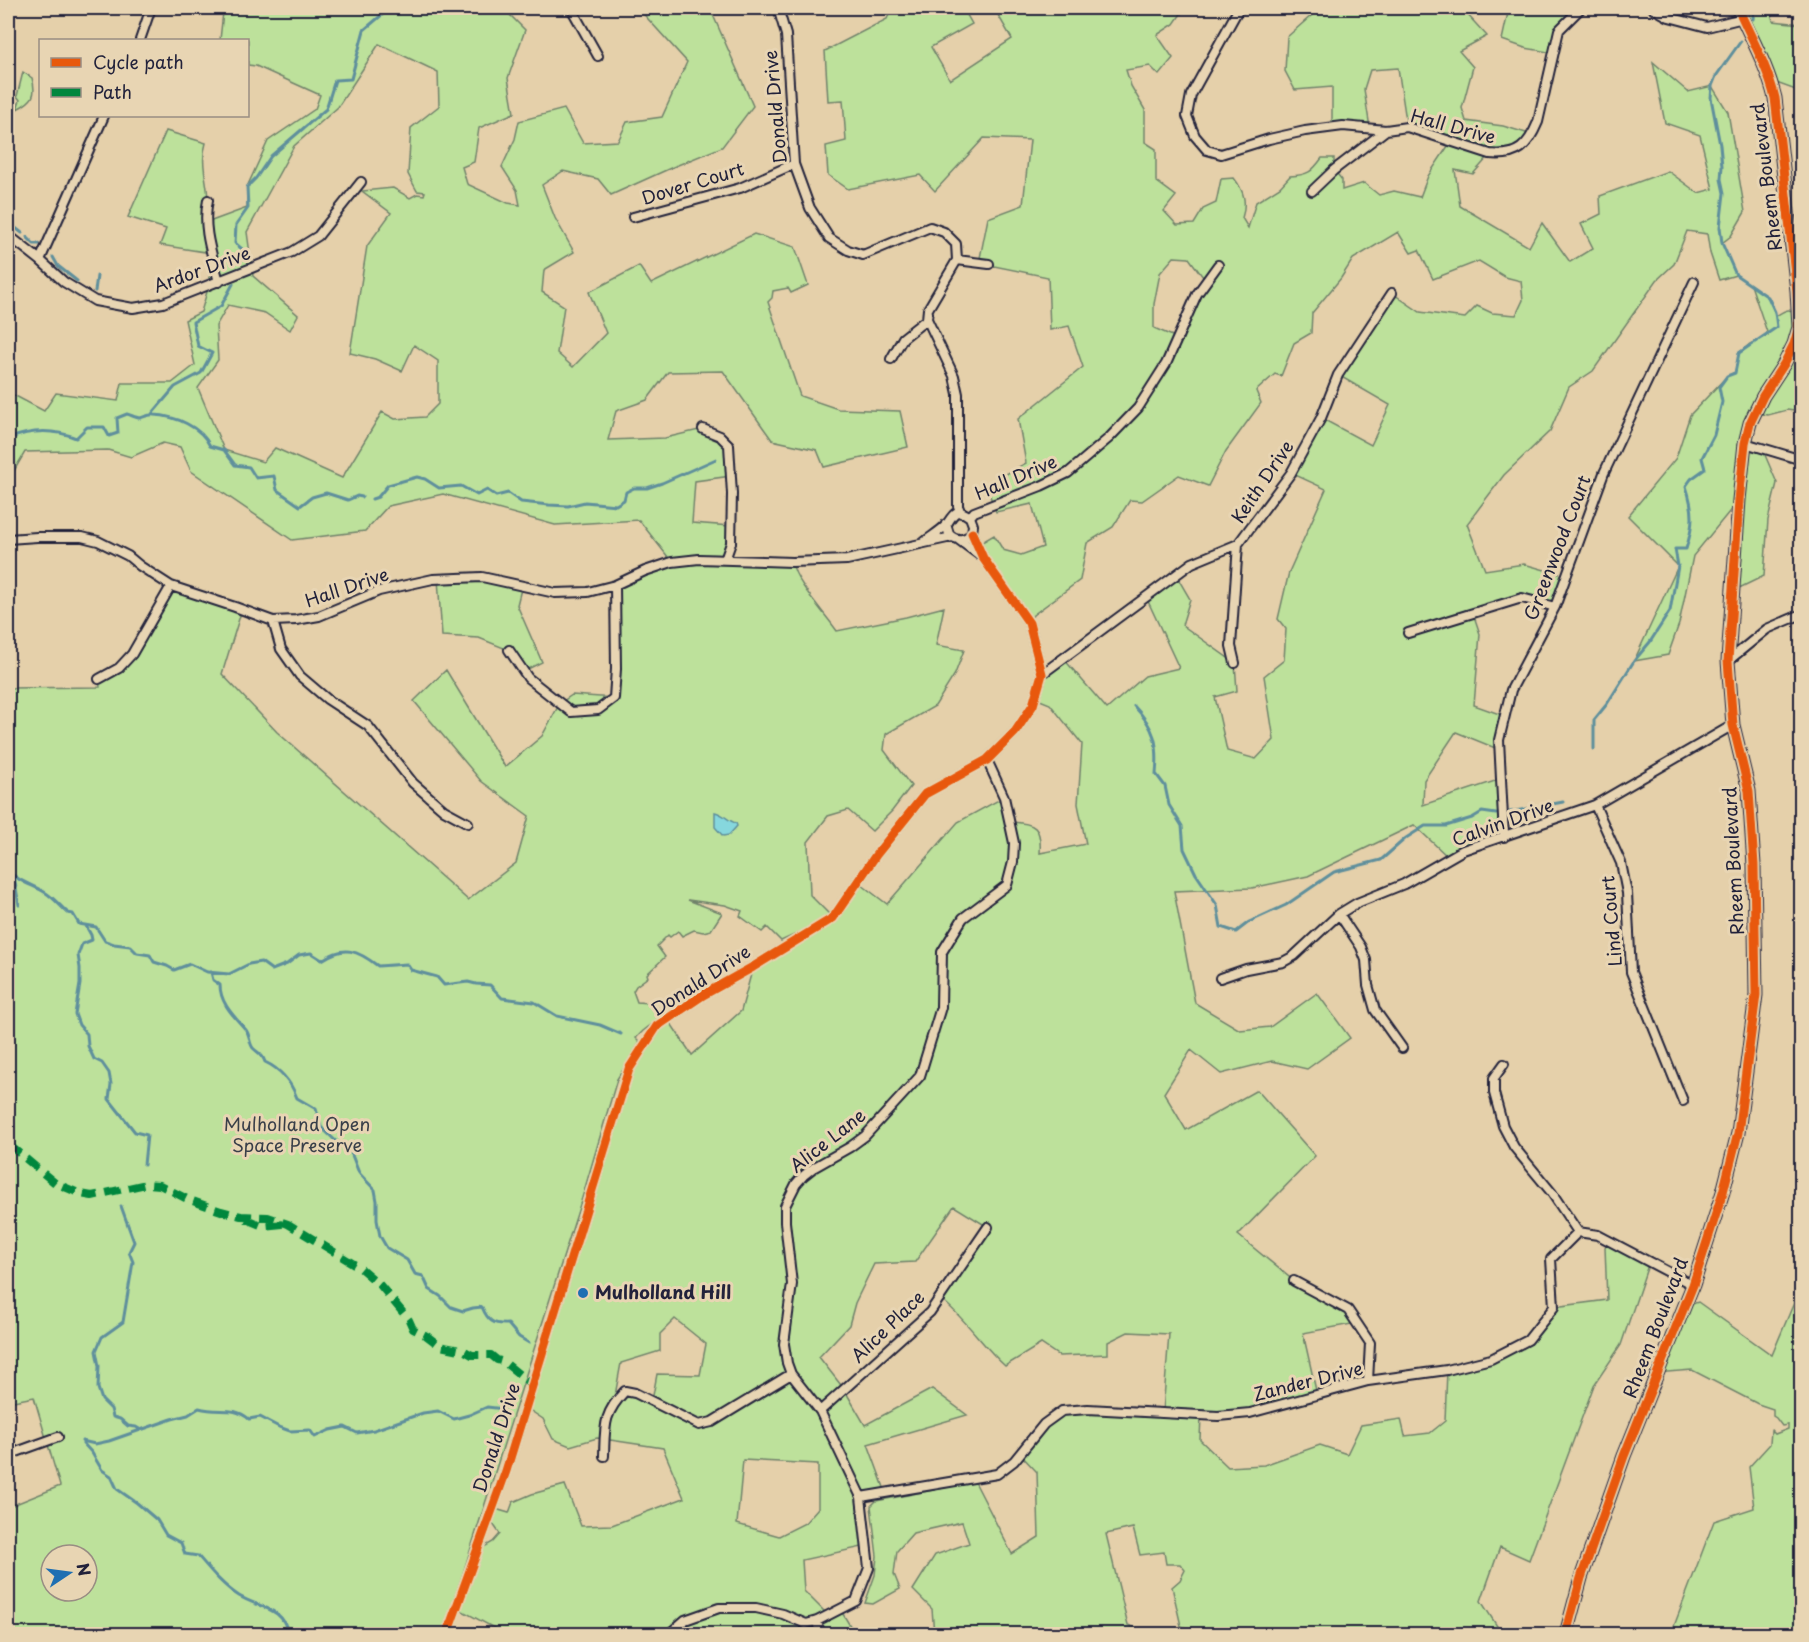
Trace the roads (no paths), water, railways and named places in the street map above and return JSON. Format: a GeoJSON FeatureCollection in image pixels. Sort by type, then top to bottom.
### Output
{"type":"FeatureCollection","features":[{"type":"Feature","properties":{"kind":"street"},"geometry":{"type":"LineString","coordinates":[[140,39],[151,8]]}},
{"type":"Feature","properties":{"kind":"street"},"geometry":{"type":"LineString","coordinates":[[571,8],[598,56]]}},
{"type":"Feature","properties":{"kind":"street","name":"Donald Drive"},"geometry":{"type":"LineString","coordinates":[[778,8],[786,35],[794,164],[810,208],[829,238],[848,250],[863,255],[930,227],[944,232],[956,244],[957,260]]}},
{"type":"Feature","properties":{"kind":"street"},"geometry":{"type":"LineString","coordinates":[[1239,8],[1191,95],[1187,117],[1195,136],[1206,150],[1221,154],[1269,139],[1343,126],[1386,130]]}},
{"type":"Feature","properties":{"kind":"street","name":"Hall Drive"},"geometry":{"type":"LineString","coordinates":[[1312,191],[1334,170],[1386,130],[1407,127],[1490,154],[1503,156],[1527,144],[1538,122],[1559,30],[1581,8]]}},
{"type":"Feature","properties":{"kind":"street"},"geometry":{"type":"LineString","coordinates":[[1653,8],[1669,17],[1707,27],[1743,18]]}},
{"type":"Feature","properties":{"kind":"street","name":"Rheem Boulevard"},"geometry":{"type":"LineString","coordinates":[[1566,1635],[1581,1578],[1624,1456],[1692,1285],[1723,1192],[1738,1133],[1756,995],[1754,865],[1749,791],[1733,725],[1728,661],[1745,443],[1752,418],[1784,364],[1799,327],[1775,98],[1763,58],[1738,8]]}},
{"type":"Feature","properties":{"kind":"street"},"geometry":{"type":"LineString","coordinates":[[40,260],[104,117]]}},
{"type":"Feature","properties":{"kind":"street","name":"Dover Court"},"geometry":{"type":"LineString","coordinates":[[633,217],[740,188],[794,164]]}},
{"type":"Feature","properties":{"kind":"street","name":"Ardor Drive"},"geometry":{"type":"LineString","coordinates":[[8,235],[64,282],[95,301],[133,308],[163,303],[292,252],[318,236],[361,182]]}},
{"type":"Feature","properties":{"kind":"street"},"geometry":{"type":"LineString","coordinates":[[208,200],[206,230],[219,282]]}},
{"type":"Feature","properties":{"kind":"street"},"geometry":{"type":"LineString","coordinates":[[989,264],[957,260],[928,309],[927,319],[954,376],[958,394],[958,506],[961,513],[970,518],[973,525],[972,532],[983,558],[1029,623],[1042,674]]}},
{"type":"Feature","properties":{"kind":"street","name":"Hall Drive"},"geometry":{"type":"LineString","coordinates":[[970,518],[974,512],[1068,473],[1110,438],[1138,408],[1166,364],[1200,287],[1218,265]]}},
{"type":"Feature","properties":{"kind":"street","name":"Greenwood Court"},"geometry":{"type":"LineString","coordinates":[[1504,837],[1499,740],[1511,690],[1555,607],[1604,473],[1695,282]]}},
{"type":"Feature","properties":{"kind":"street","name":"Keith Drive"},"geometry":{"type":"LineString","coordinates":[[1042,674],[1192,563],[1238,544],[1291,473],[1321,418],[1338,375],[1392,293]]}},
{"type":"Feature","properties":{"kind":"street"},"geometry":{"type":"LineString","coordinates":[[891,359],[903,338],[927,319]]}},
{"type":"Feature","properties":{"kind":"street"},"geometry":{"type":"LineString","coordinates":[[703,429],[720,436],[729,445],[732,494],[730,543],[725,560]]}},
{"type":"Feature","properties":{"kind":"street"},"geometry":{"type":"LineString","coordinates":[[1745,443],[1802,460]]}},
{"type":"Feature","properties":{"kind":"street"},"geometry":{"type":"LineString","coordinates":[[961,513],[951,516],[946,524],[947,530],[983,558]]}},
{"type":"Feature","properties":{"kind":"street","name":"Hall Drive"},"geometry":{"type":"LineString","coordinates":[[921,544],[946,524]]}},
{"type":"Feature","properties":{"kind":"street"},"geometry":{"type":"LineString","coordinates":[[956,538],[969,536],[972,532]]}},
{"type":"Feature","properties":{"kind":"street","name":"Hall Drive"},"geometry":{"type":"LineString","coordinates":[[8,539],[82,537],[98,541],[129,556],[140,567],[171,586],[273,621],[319,616],[379,591],[433,579],[482,577],[555,593],[588,592],[615,585],[672,562],[847,560],[956,538]]}},
{"type":"Feature","properties":{"kind":"street"},"geometry":{"type":"LineString","coordinates":[[1235,663],[1231,646],[1238,544]]}},
{"type":"Feature","properties":{"kind":"street"},"geometry":{"type":"LineString","coordinates":[[509,650],[528,678],[571,712],[598,710],[614,698],[615,585]]}},
{"type":"Feature","properties":{"kind":"street"},"geometry":{"type":"LineString","coordinates":[[99,679],[119,668],[132,654],[171,586]]}},
{"type":"Feature","properties":{"kind":"street"},"geometry":{"type":"LineString","coordinates":[[1408,633],[1522,598],[1555,607]]}},
{"type":"Feature","properties":{"kind":"street"},"geometry":{"type":"LineString","coordinates":[[1728,661],[1767,629],[1802,614]]}},
{"type":"Feature","properties":{"kind":"street"},"geometry":{"type":"LineString","coordinates":[[273,621],[281,650],[300,676],[327,699],[368,726],[413,783],[444,810],[468,822]]}},
{"type":"Feature","properties":{"kind":"street","name":"Donald Drive"},"geometry":{"type":"LineString","coordinates":[[447,1635],[506,1471],[629,1069],[657,1026],[703,995],[833,918],[876,855],[925,794],[987,760],[1015,732],[1033,705],[1042,674]]}},
{"type":"Feature","properties":{"kind":"street","name":"Calvin Drive"},"geometry":{"type":"LineString","coordinates":[[1221,978],[1246,969],[1283,962],[1305,948],[1339,914],[1357,903],[1404,884],[1463,850],[1595,805],[1733,725]]}},
{"type":"Feature","properties":{"kind":"street","name":"Alice Lane"},"geometry":{"type":"LineString","coordinates":[[817,1621],[856,1601],[869,1568],[861,1497],[820,1411],[791,1374],[787,1363],[784,1344],[792,1284],[785,1222],[786,1206],[796,1184],[813,1168],[865,1136],[920,1076],[941,1007],[942,952],[963,918],[1007,885],[1013,862],[1014,843],[1004,797],[987,760]]}},
{"type":"Feature","properties":{"kind":"street","name":"Lind Court"},"geometry":{"type":"LineString","coordinates":[[1595,805],[1621,863],[1627,893],[1631,972],[1683,1101]]}},
{"type":"Feature","properties":{"kind":"street"},"geometry":{"type":"LineString","coordinates":[[1339,914],[1361,947],[1366,960],[1368,985],[1375,1010],[1402,1048]]}},
{"type":"Feature","properties":{"kind":"street"},"geometry":{"type":"LineString","coordinates":[[1504,1064],[1494,1078],[1494,1093],[1503,1126],[1514,1147],[1552,1193],[1578,1232],[1598,1235],[1692,1285]]}},
{"type":"Feature","properties":{"kind":"street","name":"Alice Place"},"geometry":{"type":"LineString","coordinates":[[820,1411],[930,1312],[988,1227]]}},
{"type":"Feature","properties":{"kind":"street","name":"Zander Drive"},"geometry":{"type":"LineString","coordinates":[[861,1497],[997,1474],[1014,1461],[1044,1424],[1062,1411],[1088,1409],[1218,1416],[1250,1413],[1368,1381],[1447,1370],[1491,1359],[1528,1340],[1554,1307],[1551,1259],[1578,1232]]}},
{"type":"Feature","properties":{"kind":"street"},"geometry":{"type":"LineString","coordinates":[[1294,1281],[1348,1310],[1370,1343],[1368,1381]]}},
{"type":"Feature","properties":{"kind":"street"},"geometry":{"type":"LineString","coordinates":[[604,1456],[605,1422],[614,1403],[625,1391],[635,1393],[699,1425],[712,1422],[791,1374]]}},
{"type":"Feature","properties":{"kind":"street"},"geometry":{"type":"LineString","coordinates":[[8,1455],[58,1437]]}},
{"type":"Feature","properties":{"kind":"street"},"geometry":{"type":"LineString","coordinates":[[669,1635],[685,1620],[719,1608],[756,1608],[783,1614],[806,1624],[817,1621],[820,1635]]}},
{"type":"Feature","properties":{"kind":"water"},"geometry":{"type":"Polygon","coordinates":[[[715,812],[736,823],[737,826],[729,835],[723,836],[715,827],[715,812]]]}},
{"type":"Feature","properties":{"kind":"waterway"},"geometry":{"type":"LineString","coordinates":[[242,259],[242,249],[235,243],[236,225],[248,208],[247,187],[271,156],[326,109],[335,80],[351,79],[364,30],[390,8]]}},
{"type":"Feature","properties":{"kind":"waterway"},"geometry":{"type":"LineString","coordinates":[[1753,19],[1754,8]]}},
{"type":"Feature","properties":{"kind":"waterway"},"geometry":{"type":"LineString","coordinates":[[1594,749],[1594,720],[1670,611],[1678,566],[1675,549],[1686,549],[1692,525],[1692,510],[1686,486],[1691,479],[1705,469],[1702,458],[1714,435],[1722,402],[1719,387],[1727,376],[1735,373],[1739,353],[1777,327],[1775,312],[1768,297],[1736,275],[1722,243],[1720,227],[1724,193],[1721,179],[1720,145],[1711,98],[1712,86],[1716,76],[1741,41]]}},
{"type":"Feature","properties":{"kind":"waterway"},"geometry":{"type":"LineString","coordinates":[[8,222],[22,233]]}},
{"type":"Feature","properties":{"kind":"waterway"},"geometry":{"type":"LineString","coordinates":[[27,237],[34,244],[39,244]]}},
{"type":"Feature","properties":{"kind":"waterway"},"geometry":{"type":"LineString","coordinates":[[53,257],[58,266],[77,281]]}},
{"type":"Feature","properties":{"kind":"waterway"},"geometry":{"type":"LineString","coordinates":[[95,291],[97,276]]}},
{"type":"Feature","properties":{"kind":"waterway"},"geometry":{"type":"LineString","coordinates":[[152,414],[175,387],[201,373],[212,353],[198,346],[193,322],[221,306],[233,284]]}},
{"type":"Feature","properties":{"kind":"waterway"},"geometry":{"type":"LineString","coordinates":[[8,439],[42,432],[59,433],[76,438],[87,427],[104,427],[109,436],[118,433],[117,418],[127,414],[137,418],[150,415],[162,416],[179,420],[194,428],[201,433],[210,446],[224,450],[235,465],[249,467],[256,478],[274,476],[277,490],[300,506],[312,497],[326,493],[348,500],[357,496],[362,497]]}},
{"type":"Feature","properties":{"kind":"waterway"},"geometry":{"type":"LineString","coordinates":[[372,499],[378,497],[388,485],[417,477],[439,488],[461,486],[477,495],[487,490],[496,496],[508,493],[521,502],[568,506],[585,502],[616,505],[624,500],[626,492],[634,488],[647,488],[662,483],[716,459]]}},
{"type":"Feature","properties":{"kind":"waterway"},"geometry":{"type":"LineString","coordinates":[[1134,706],[1147,722],[1154,737],[1157,754],[1156,774],[1165,786],[1169,805],[1182,826],[1184,849],[1196,874],[1217,905],[1221,927],[1236,932],[1249,922],[1286,905],[1334,872],[1381,860],[1406,838],[1425,826],[1446,826],[1472,818],[1482,812],[1496,814]]}},
{"type":"Feature","properties":{"kind":"waterway"},"geometry":{"type":"LineString","coordinates":[[1510,812],[1563,802]]}},
{"type":"Feature","properties":{"kind":"waterway"},"geometry":{"type":"LineString","coordinates":[[8,870],[49,895],[68,913],[73,914],[79,924],[96,927],[105,941],[130,946],[137,953],[150,955],[154,962],[174,970],[190,964],[207,972],[229,974],[249,964],[261,962],[272,970],[287,964],[299,955],[311,953],[322,960],[338,952],[351,951],[364,956],[378,966],[407,964],[411,970],[437,977],[444,985],[468,982],[490,985],[502,998],[534,1002],[557,1016],[600,1025],[621,1034]]}},
{"type":"Feature","properties":{"kind":"waterway"},"geometry":{"type":"LineString","coordinates":[[14,877],[19,905]]}},
{"type":"Feature","properties":{"kind":"waterway"},"geometry":{"type":"LineString","coordinates":[[86,926],[92,940],[82,944],[78,955],[80,984],[75,1014],[79,1025],[87,1034],[88,1046],[94,1059],[102,1063],[109,1073],[111,1084],[109,1099],[135,1132],[147,1135],[144,1165]]}},
{"type":"Feature","properties":{"kind":"waterway"},"geometry":{"type":"LineString","coordinates":[[211,972],[213,980],[220,985],[225,1004],[247,1032],[253,1048],[265,1062],[284,1077],[297,1098],[316,1109],[321,1127],[341,1146],[350,1150],[359,1173],[375,1190],[380,1236],[387,1248],[407,1260],[415,1274],[423,1276],[429,1289],[451,1307],[463,1311],[482,1307],[486,1316],[492,1321],[498,1324],[508,1324],[519,1337],[529,1343]]}},
{"type":"Feature","properties":{"kind":"waterway"},"geometry":{"type":"LineString","coordinates":[[121,1206],[134,1242],[129,1252],[133,1262],[123,1322],[102,1337],[96,1351],[99,1366],[98,1388],[102,1400],[111,1409],[113,1417],[120,1419],[128,1426],[141,1430]]}},
{"type":"Feature","properties":{"kind":"waterway"},"geometry":{"type":"LineString","coordinates":[[82,1441],[95,1444],[109,1441],[188,1415],[199,1408],[237,1412],[249,1419],[260,1417],[290,1431],[310,1430],[315,1437],[330,1430],[345,1427],[357,1433],[374,1430],[423,1413],[438,1411],[454,1419],[487,1407],[504,1409]]}},
{"type":"Feature","properties":{"kind":"waterway"},"geometry":{"type":"LineString","coordinates":[[83,1443],[102,1470],[111,1476],[117,1489],[157,1520],[166,1535],[181,1543],[185,1554],[198,1556],[222,1583],[239,1596],[276,1613],[286,1625],[288,1634]]}},
{"type":"Feature","properties":{"kind":"place","name":"Mulholland Hill"},"geometry":{"type":"Point","coordinates":[583,1293]}},
{"type":"Feature","properties":{"kind":"park label","name":"Mulholland Open Space Preserve"},"geometry":{"type":"Point","coordinates":[297,1135]}}]}
